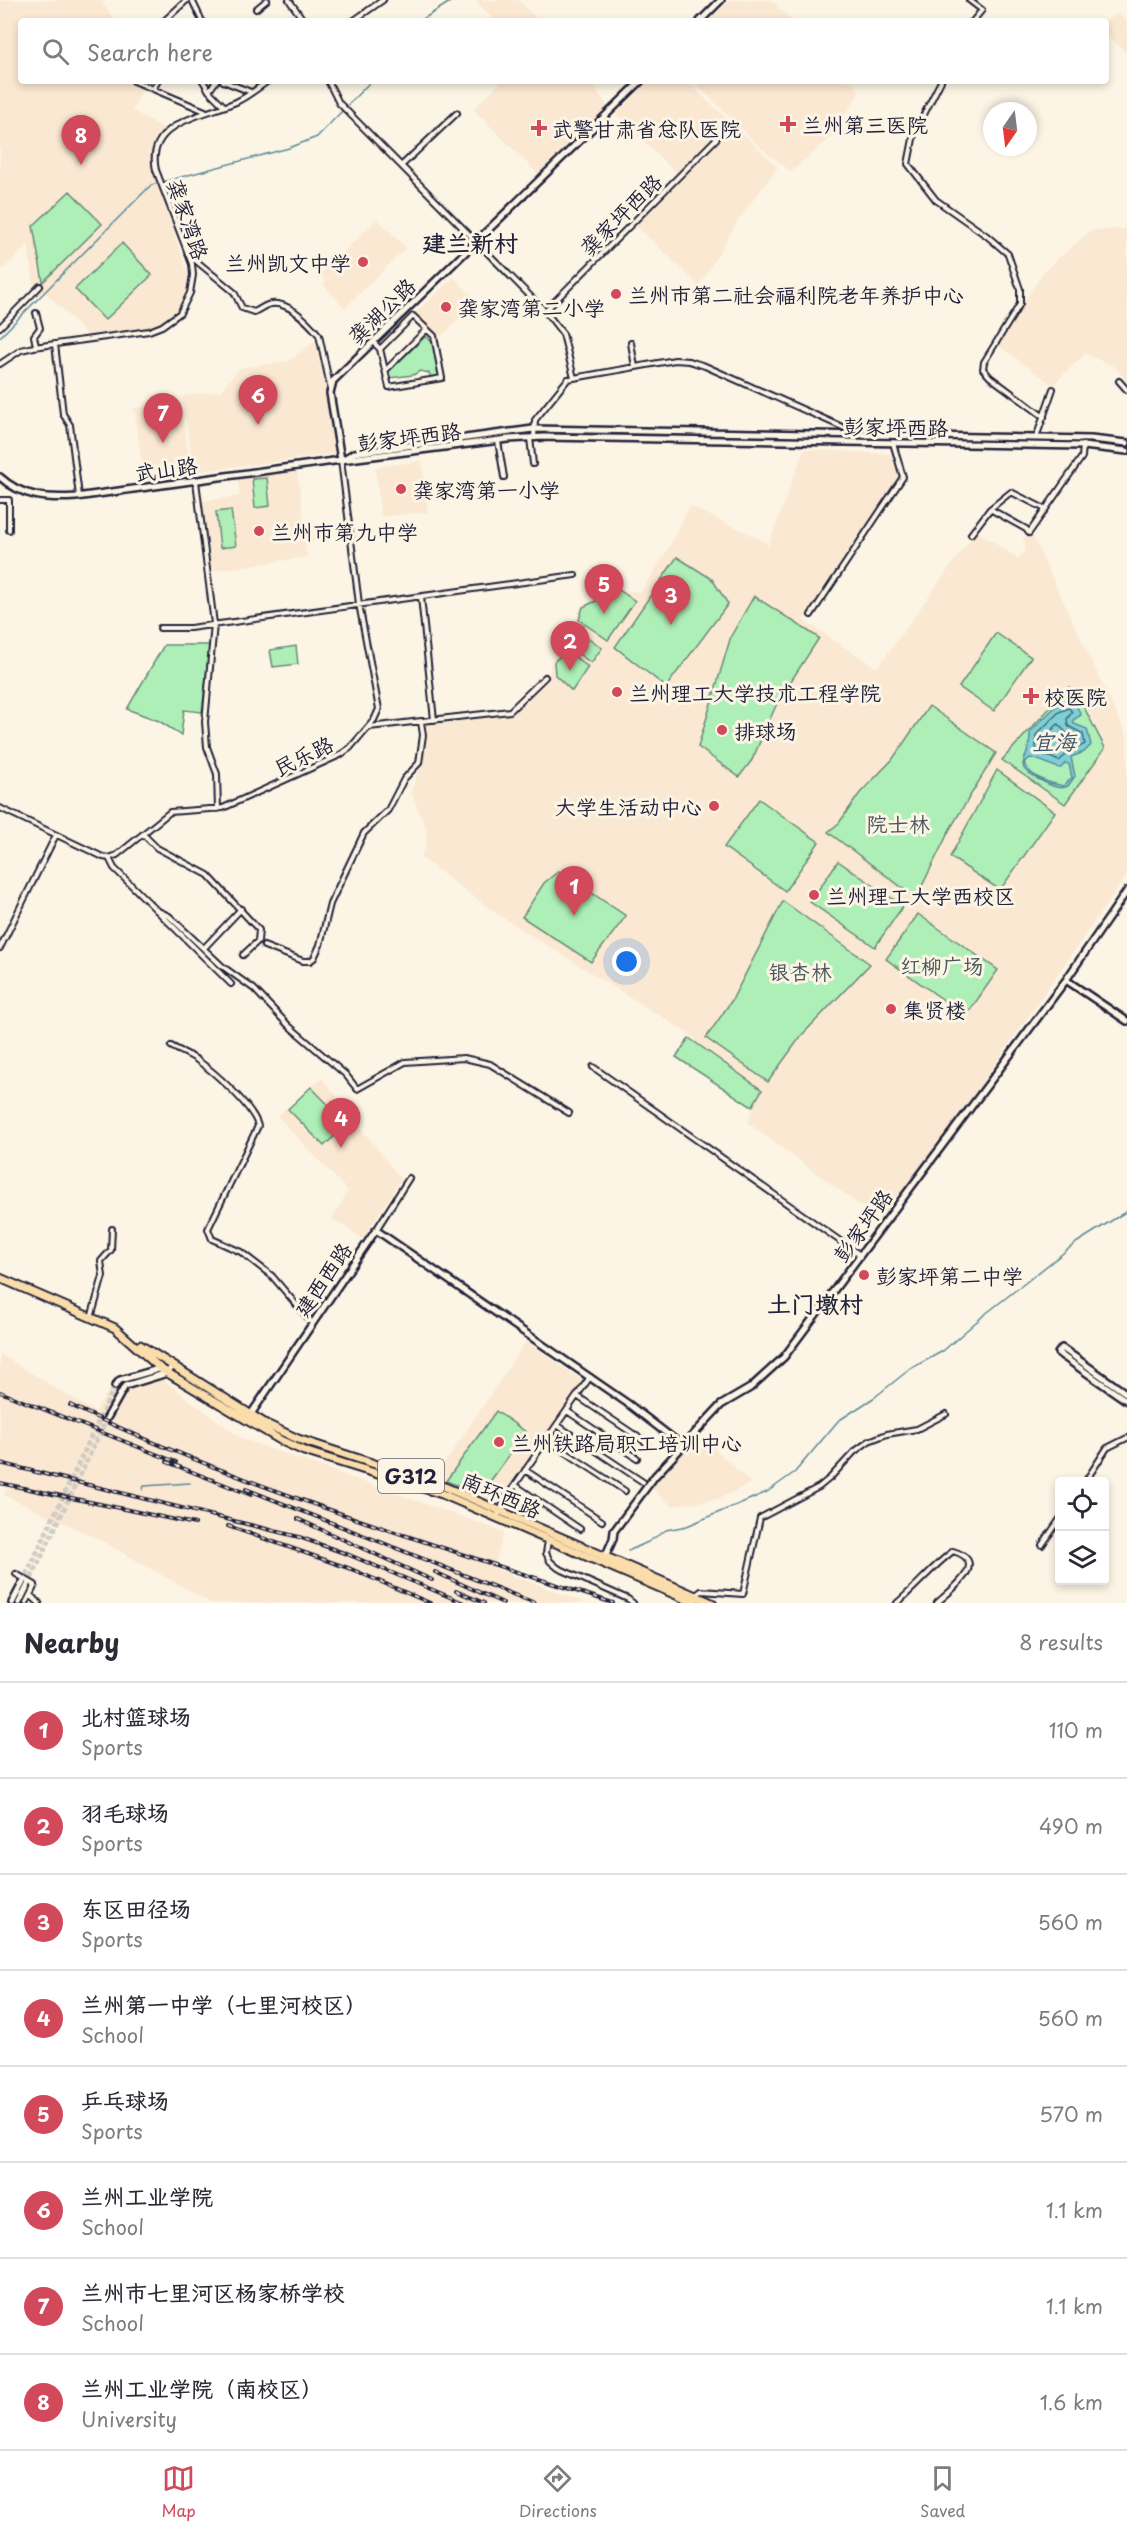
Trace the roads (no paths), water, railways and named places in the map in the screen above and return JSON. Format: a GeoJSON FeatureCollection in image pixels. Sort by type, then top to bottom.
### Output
{"type":"FeatureCollection","features":[{"type":"Feature","properties":{"kind":"highway","name":"G312"},"geometry":{"type":"LineString","coordinates":[[0,1278],[121,1332],[164,1371],[246,1421]]}},
{"type":"Feature","properties":{"kind":"highway","name":"南环西路"},"geometry":{"type":"LineString","coordinates":[[121,1332],[266,1424],[298,1439],[445,1487],[548,1540],[695,1599],[712,1603]]}},
{"type":"Feature","properties":{"kind":"highway","name":"南环西路"},"geometry":{"type":"LineString","coordinates":[[246,1421],[304,1451],[498,1514],[605,1557],[695,1599]]}},
{"type":"Feature","properties":{"kind":"main road"},"geometry":{"type":"LineString","coordinates":[[703,18],[721,0]]}},
{"type":"Feature","properties":{"kind":"main road","name":"龚湖公路"},"geometry":{"type":"LineString","coordinates":[[330,386],[372,342],[638,84]]}},
{"type":"Feature","properties":{"kind":"main road"},"geometry":{"type":"LineString","coordinates":[[330,386],[340,460]]}},
{"type":"Feature","properties":{"kind":"main road","name":"彭家坪西路"},"geometry":{"type":"LineString","coordinates":[[340,460],[354,453],[533,429],[1084,438],[1127,443]]}},
{"type":"Feature","properties":{"kind":"main road","name":"彭家坪西路"},"geometry":{"type":"LineString","coordinates":[[340,460],[532,438],[1083,446],[1127,451]]}},
{"type":"Feature","properties":{"kind":"main road","name":"武山路"},"geometry":{"type":"LineString","coordinates":[[0,477],[10,486],[26,493],[48,498],[79,497],[340,460]]}},
{"type":"Feature","properties":{"kind":"main road","name":"彭家坪路"},"geometry":{"type":"LineString","coordinates":[[605,1557],[614,1531],[655,1476],[726,1400],[750,1388],[784,1357],[1066,980],[1127,891]]}},
{"type":"Feature","properties":{"kind":"main road"},"geometry":{"type":"LineString","coordinates":[[1066,980],[1127,1021]]}},
{"type":"Feature","properties":{"kind":"main road","name":"建西西路"},"geometry":{"type":"LineString","coordinates":[[246,1421],[376,1230],[590,1377],[683,1446]]}},
{"type":"Feature","properties":{"kind":"main road"},"geometry":{"type":"LineString","coordinates":[[1127,1394],[1060,1351],[1127,1401]]}},
{"type":"Feature","properties":{"kind":"main road"},"geometry":{"type":"LineString","coordinates":[[107,1418],[125,1386],[164,1371],[170,1364]]}},
{"type":"Feature","properties":{"kind":"main road"},"geometry":{"type":"LineString","coordinates":[[115,1386],[120,1380],[164,1371]]}},
{"type":"Feature","properties":{"kind":"main road"},"geometry":{"type":"LineString","coordinates":[[12,1603],[25,1583],[19,1603]]}},
{"type":"Feature","properties":{"kind":"street"},"geometry":{"type":"LineString","coordinates":[[168,18],[190,0],[200,18]]}},
{"type":"Feature","properties":{"kind":"street"},"geometry":{"type":"LineString","coordinates":[[256,9],[267,0]]}},
{"type":"Feature","properties":{"kind":"street"},"geometry":{"type":"LineString","coordinates":[[289,0],[302,18]]}},
{"type":"Feature","properties":{"kind":"street"},"geometry":{"type":"LineString","coordinates":[[356,18],[382,0]]}},
{"type":"Feature","properties":{"kind":"street"},"geometry":{"type":"LineString","coordinates":[[969,0],[982,10],[975,18]]}},
{"type":"Feature","properties":{"kind":"street"},"geometry":{"type":"LineString","coordinates":[[141,84],[207,112]]}},
{"type":"Feature","properties":{"kind":"street"},"geometry":{"type":"LineString","coordinates":[[153,89],[156,84]]}},
{"type":"Feature","properties":{"kind":"street"},"geometry":{"type":"LineString","coordinates":[[204,84],[224,106]]}},
{"type":"Feature","properties":{"kind":"street"},"geometry":{"type":"LineString","coordinates":[[209,92],[214,84]]}},
{"type":"Feature","properties":{"kind":"street"},"geometry":{"type":"LineString","coordinates":[[231,84],[251,92]]}},
{"type":"Feature","properties":{"kind":"street","name":"龚家湾路"},"geometry":{"type":"LineString","coordinates":[[0,364],[21,350],[36,346],[149,331],[172,320],[180,313],[190,292],[193,275],[154,162],[159,139],[169,129],[241,100],[263,84]]}},
{"type":"Feature","properties":{"kind":"street"},"geometry":{"type":"LineString","coordinates":[[330,84],[339,103],[545,311],[563,334],[574,378]]}},
{"type":"Feature","properties":{"kind":"street"},"geometry":{"type":"LineString","coordinates":[[939,84],[914,134],[908,164],[936,200],[987,236],[1008,254],[1022,298],[984,362],[983,369],[1044,417]]}},
{"type":"Feature","properties":{"kind":"street"},"geometry":{"type":"LineString","coordinates":[[402,165],[457,113]]}},
{"type":"Feature","properties":{"kind":"street","name":"龚家坪西路"},"geometry":{"type":"LineString","coordinates":[[545,311],[717,138]]}},
{"type":"Feature","properties":{"kind":"street"},"geometry":{"type":"LineString","coordinates":[[188,255],[234,292],[238,305],[242,308],[254,312],[265,306],[279,305],[293,311],[315,330],[322,344],[330,386]]}},
{"type":"Feature","properties":{"kind":"street"},"geometry":{"type":"LineString","coordinates":[[0,327],[40,286]]}},
{"type":"Feature","properties":{"kind":"street"},"geometry":{"type":"LineString","coordinates":[[36,313],[40,328],[34,336],[36,346]]}},
{"type":"Feature","properties":{"kind":"street"},"geometry":{"type":"LineString","coordinates":[[372,342],[380,349],[389,387],[442,378],[434,336],[413,316],[380,349]]}},
{"type":"Feature","properties":{"kind":"street"},"geometry":{"type":"LineString","coordinates":[[385,370],[427,329]]}},
{"type":"Feature","properties":{"kind":"street"},"geometry":{"type":"LineString","coordinates":[[631,343],[635,367]]}},
{"type":"Feature","properties":{"kind":"street"},"geometry":{"type":"LineString","coordinates":[[55,344],[63,414],[70,425],[79,497]]}},
{"type":"Feature","properties":{"kind":"street"},"geometry":{"type":"LineString","coordinates":[[533,464],[532,438],[535,420],[562,385],[574,378],[675,360],[689,361],[743,382],[854,434]]}},
{"type":"Feature","properties":{"kind":"street"},"geometry":{"type":"LineString","coordinates":[[1119,381],[1127,390]]}},
{"type":"Feature","properties":{"kind":"street"},"geometry":{"type":"LineString","coordinates":[[1036,438],[1053,389]]}},
{"type":"Feature","properties":{"kind":"street"},"geometry":{"type":"LineString","coordinates":[[990,509],[1026,529],[1029,533],[1082,458],[1084,438]]}},
{"type":"Feature","properties":{"kind":"street"},"geometry":{"type":"LineString","coordinates":[[498,441],[504,477]]}},
{"type":"Feature","properties":{"kind":"street"},"geometry":{"type":"LineString","coordinates":[[811,615],[903,477],[893,443]]}},
{"type":"Feature","properties":{"kind":"street","name":"民乐路"},"geometry":{"type":"LineString","coordinates":[[109,858],[117,855],[170,812],[218,809],[340,754],[350,748],[377,716],[379,709],[359,604],[340,460]]}},
{"type":"Feature","properties":{"kind":"street"},"geometry":{"type":"LineString","coordinates":[[196,480],[214,624],[205,722],[207,747],[218,774],[218,809]]}},
{"type":"Feature","properties":{"kind":"street"},"geometry":{"type":"LineString","coordinates":[[971,534],[990,509],[1011,492],[1045,509]]}},
{"type":"Feature","properties":{"kind":"street"},"geometry":{"type":"LineString","coordinates":[[0,500],[9,500],[9,530]]}},
{"type":"Feature","properties":{"kind":"street"},"geometry":{"type":"LineString","coordinates":[[160,628],[189,628],[575,575]]}},
{"type":"Feature","properties":{"kind":"street"},"geometry":{"type":"LineString","coordinates":[[421,597],[434,720]]}},
{"type":"Feature","properties":{"kind":"street"},"geometry":{"type":"LineString","coordinates":[[367,728],[382,724],[421,722],[510,711],[545,677]]}},
{"type":"Feature","properties":{"kind":"street"},"geometry":{"type":"LineString","coordinates":[[264,946],[303,961],[310,961],[314,958],[320,945],[330,904],[364,833],[388,810],[404,779],[419,763],[423,735],[421,722]]}},
{"type":"Feature","properties":{"kind":"street"},"geometry":{"type":"LineString","coordinates":[[0,808],[109,858],[114,868],[231,984]]}},
{"type":"Feature","properties":{"kind":"street"},"geometry":{"type":"LineString","coordinates":[[143,834],[157,848],[208,875],[259,930],[258,941],[243,955]]}},
{"type":"Feature","properties":{"kind":"street"},"geometry":{"type":"LineString","coordinates":[[1,946],[56,835]]}},
{"type":"Feature","properties":{"kind":"street"},"geometry":{"type":"LineString","coordinates":[[204,948],[241,909]]}},
{"type":"Feature","properties":{"kind":"street"},"geometry":{"type":"LineString","coordinates":[[156,910],[169,916],[222,966],[254,989],[289,1026],[346,1075],[357,1089],[405,1062],[464,1058],[490,1064],[569,1113]]}},
{"type":"Feature","properties":{"kind":"street"},"geometry":{"type":"LineString","coordinates":[[171,1046],[196,1059],[221,1081],[253,1113],[258,1126],[207,1229],[209,1236],[241,1252],[272,1276],[312,1323]]}},
{"type":"Feature","properties":{"kind":"street"},"geometry":{"type":"LineString","coordinates":[[593,1067],[860,1255]]}},
{"type":"Feature","properties":{"kind":"street"},"geometry":{"type":"LineString","coordinates":[[376,1230],[409,1179]]}},
{"type":"Feature","properties":{"kind":"street"},"geometry":{"type":"LineString","coordinates":[[91,1318],[103,1276],[101,1261],[111,1250],[112,1229]]}},
{"type":"Feature","properties":{"kind":"street"},"geometry":{"type":"LineString","coordinates":[[498,1514],[525,1470],[590,1377]]}},
{"type":"Feature","properties":{"kind":"street"},"geometry":{"type":"LineString","coordinates":[[577,1396],[647,1443]]}},
{"type":"Feature","properties":{"kind":"street"},"geometry":{"type":"LineString","coordinates":[[567,1411],[637,1458]]}},
{"type":"Feature","properties":{"kind":"street"},"geometry":{"type":"LineString","coordinates":[[695,1599],[701,1591],[743,1594],[760,1518],[819,1487],[830,1479],[854,1452],[869,1441],[887,1434],[917,1429],[946,1414]]}},
{"type":"Feature","properties":{"kind":"street"},"geometry":{"type":"LineString","coordinates":[[557,1425],[643,1482]]}},
{"type":"Feature","properties":{"kind":"street"},"geometry":{"type":"LineString","coordinates":[[1088,1477],[1107,1448],[1127,1438]]}},
{"type":"Feature","properties":{"kind":"street"},"geometry":{"type":"LineString","coordinates":[[547,1440],[625,1491]]}},
{"type":"Feature","properties":{"kind":"street"},"geometry":{"type":"LineString","coordinates":[[525,1470],[602,1521]]}},
{"type":"Feature","properties":{"kind":"street"},"geometry":{"type":"LineString","coordinates":[[515,1485],[580,1529]]}},
{"type":"Feature","properties":{"kind":"street"},"geometry":{"type":"LineString","coordinates":[[1042,1545],[1055,1525]]}},
{"type":"Feature","properties":{"kind":"street"},"geometry":{"type":"LineString","coordinates":[[548,1540],[546,1553],[555,1566],[633,1603]]}},
{"type":"Feature","properties":{"kind":"street"},"geometry":{"type":"LineString","coordinates":[[897,1603],[913,1590],[933,1566],[953,1551],[960,1553],[969,1562],[966,1575],[937,1603]]}},
{"type":"Feature","properties":{"kind":"street"},"geometry":{"type":"LineString","coordinates":[[16,1574],[35,1585],[26,1603]]}},
{"type":"Feature","properties":{"kind":"street"},"geometry":{"type":"LineString","coordinates":[[30,1595],[39,1603]]}},
{"type":"Feature","properties":{"kind":"water","name":"宜海"},"geometry":{"type":"Polygon","coordinates":[[[1070,699],[1075,703],[1081,715],[1073,720],[1074,724],[1087,729],[1091,745],[1084,752],[1071,757],[1075,776],[1068,786],[1062,788],[1034,777],[1023,767],[1023,762],[1030,743],[1030,732],[1056,706],[1070,699]],[[1030,758],[1024,763],[1030,772],[1040,779],[1063,786],[1072,778],[1069,764],[1065,763],[1061,768],[1030,758]]]}},
{"type":"Feature","properties":{"kind":"waterway"},"geometry":{"type":"LineString","coordinates":[[425,18],[453,0]]}},
{"type":"Feature","properties":{"kind":"waterway"},"geometry":{"type":"LineString","coordinates":[[0,337],[151,185],[289,148],[317,137],[368,84]]}},
{"type":"Feature","properties":{"kind":"waterway"},"geometry":{"type":"LineString","coordinates":[[628,1551],[666,1530],[687,1526],[767,1492],[795,1472],[838,1421],[875,1397],[910,1369],[943,1351],[984,1315],[1076,1243],[1127,1211]]}},
{"type":"Feature","properties":{"kind":"waterway"},"geometry":{"type":"LineString","coordinates":[[143,1490],[144,1486],[190,1483]]}},
{"type":"Feature","properties":{"kind":"tunnel"},"geometry":{"type":"LineString","coordinates":[[23,1582],[115,1386]]}},
{"type":"Feature","properties":{"kind":"tunnel"},"geometry":{"type":"LineString","coordinates":[[28,1585],[107,1418]]}},
{"type":"Feature","properties":{"kind":"railway"},"geometry":{"type":"LineString","coordinates":[[0,1392],[176,1462]]}},
{"type":"Feature","properties":{"kind":"railway"},"geometry":{"type":"LineString","coordinates":[[70,1405],[202,1463],[338,1513],[613,1603]]}},
{"type":"Feature","properties":{"kind":"railway"},"geometry":{"type":"LineString","coordinates":[[167,1462],[251,1495]]}},
{"type":"Feature","properties":{"kind":"railway"},"geometry":{"type":"LineString","coordinates":[[0,1463],[299,1537],[347,1554],[464,1603]]}},
{"type":"Feature","properties":{"kind":"railway"},"geometry":{"type":"LineString","coordinates":[[0,1483],[195,1524]]}},
{"type":"Feature","properties":{"kind":"railway"},"geometry":{"type":"LineString","coordinates":[[246,1489],[535,1603]]}},
{"type":"Feature","properties":{"kind":"railway"},"geometry":{"type":"LineString","coordinates":[[298,1519],[432,1580]]}},
{"type":"Feature","properties":{"kind":"railway"},"geometry":{"type":"LineString","coordinates":[[228,1526],[351,1569],[430,1603]]}},
{"type":"Feature","properties":{"kind":"railway"},"geometry":{"type":"LineString","coordinates":[[435,1572],[503,1603]]}},
{"type":"Feature","properties":{"kind":"railway"},"geometry":{"type":"LineString","coordinates":[[456,1591],[484,1603]]}},
{"type":"Feature","properties":{"kind":"place","name":"兰州第三医院"},"geometry":{"type":"Point","coordinates":[788,124]}},
{"type":"Feature","properties":{"kind":"place","name":"武警甘肃省总队医院"},"geometry":{"type":"Point","coordinates":[539,128]}},
{"type":"Feature","properties":{"kind":"place","name":"兰州工业学院（南校区）"},"geometry":{"type":"Point","coordinates":[81,165]}},
{"type":"Feature","properties":{"kind":"place","name":"兰州凯文中学"},"geometry":{"type":"Point","coordinates":[363,262]}},
{"type":"Feature","properties":{"kind":"place","name":"兰州市第二社会福利院老年养护中心"},"geometry":{"type":"Point","coordinates":[616,294]}},
{"type":"Feature","properties":{"kind":"place","name":"龚家湾第二小学"},"geometry":{"type":"Point","coordinates":[446,307]}},
{"type":"Feature","properties":{"kind":"place","name":"兰州工业学院"},"geometry":{"type":"Point","coordinates":[258,425]}},
{"type":"Feature","properties":{"kind":"place","name":"兰州市七里河区杨家桥学校"},"geometry":{"type":"Point","coordinates":[163,443]}},
{"type":"Feature","properties":{"kind":"place","name":"龚家湾第一小学"},"geometry":{"type":"Point","coordinates":[401,489]}},
{"type":"Feature","properties":{"kind":"place","name":"兰州市第九中学"},"geometry":{"type":"Point","coordinates":[259,531]}},
{"type":"Feature","properties":{"kind":"place","name":"乒乓球场"},"geometry":{"type":"Point","coordinates":[604,614]}},
{"type":"Feature","properties":{"kind":"place","name":"东区田径场"},"geometry":{"type":"Point","coordinates":[671,625]}},
{"type":"Feature","properties":{"kind":"place","name":"羽毛球场"},"geometry":{"type":"Point","coordinates":[570,671]}},
{"type":"Feature","properties":{"kind":"place","name":"兰州理工大学技术工程学院"},"geometry":{"type":"Point","coordinates":[617,692]}},
{"type":"Feature","properties":{"kind":"place","name":"校医院"},"geometry":{"type":"Point","coordinates":[1031,696]}},
{"type":"Feature","properties":{"kind":"place","name":"排球场"},"geometry":{"type":"Point","coordinates":[722,730]}},
{"type":"Feature","properties":{"kind":"place","name":"大学生活动中心"},"geometry":{"type":"Point","coordinates":[714,806]}},
{"type":"Feature","properties":{"kind":"place","name":"兰州理工大学西校区"},"geometry":{"type":"Point","coordinates":[814,895]}},
{"type":"Feature","properties":{"kind":"place","name":"北村篮球场"},"geometry":{"type":"Point","coordinates":[574,916]}},
{"type":"Feature","properties":{"kind":"place","name":"集贤楼"},"geometry":{"type":"Point","coordinates":[891,1009]}},
{"type":"Feature","properties":{"kind":"place","name":"兰州第一中学（七里河校区）"},"geometry":{"type":"Point","coordinates":[341,1148]}},
{"type":"Feature","properties":{"kind":"place","name":"彭家坪第二中学"},"geometry":{"type":"Point","coordinates":[864,1275]}},
{"type":"Feature","properties":{"kind":"place","name":"兰州铁路局职工培训中心"},"geometry":{"type":"Point","coordinates":[499,1442]}},
{"type":"Feature","properties":{"kind":"district","name":"建兰新村"},"geometry":{"type":"Point","coordinates":[470,242]}},
{"type":"Feature","properties":{"kind":"district","name":"土门墩村"},"geometry":{"type":"Point","coordinates":[815,1303]}},
{"type":"Feature","properties":{"kind":"park label","name":"院士林"},"geometry":{"type":"Point","coordinates":[898,823]}},
{"type":"Feature","properties":{"kind":"park label","name":"红柳广场"},"geometry":{"type":"Point","coordinates":[942,965]}},
{"type":"Feature","properties":{"kind":"park label","name":"银杏林"},"geometry":{"type":"Point","coordinates":[800,971]}}]}
